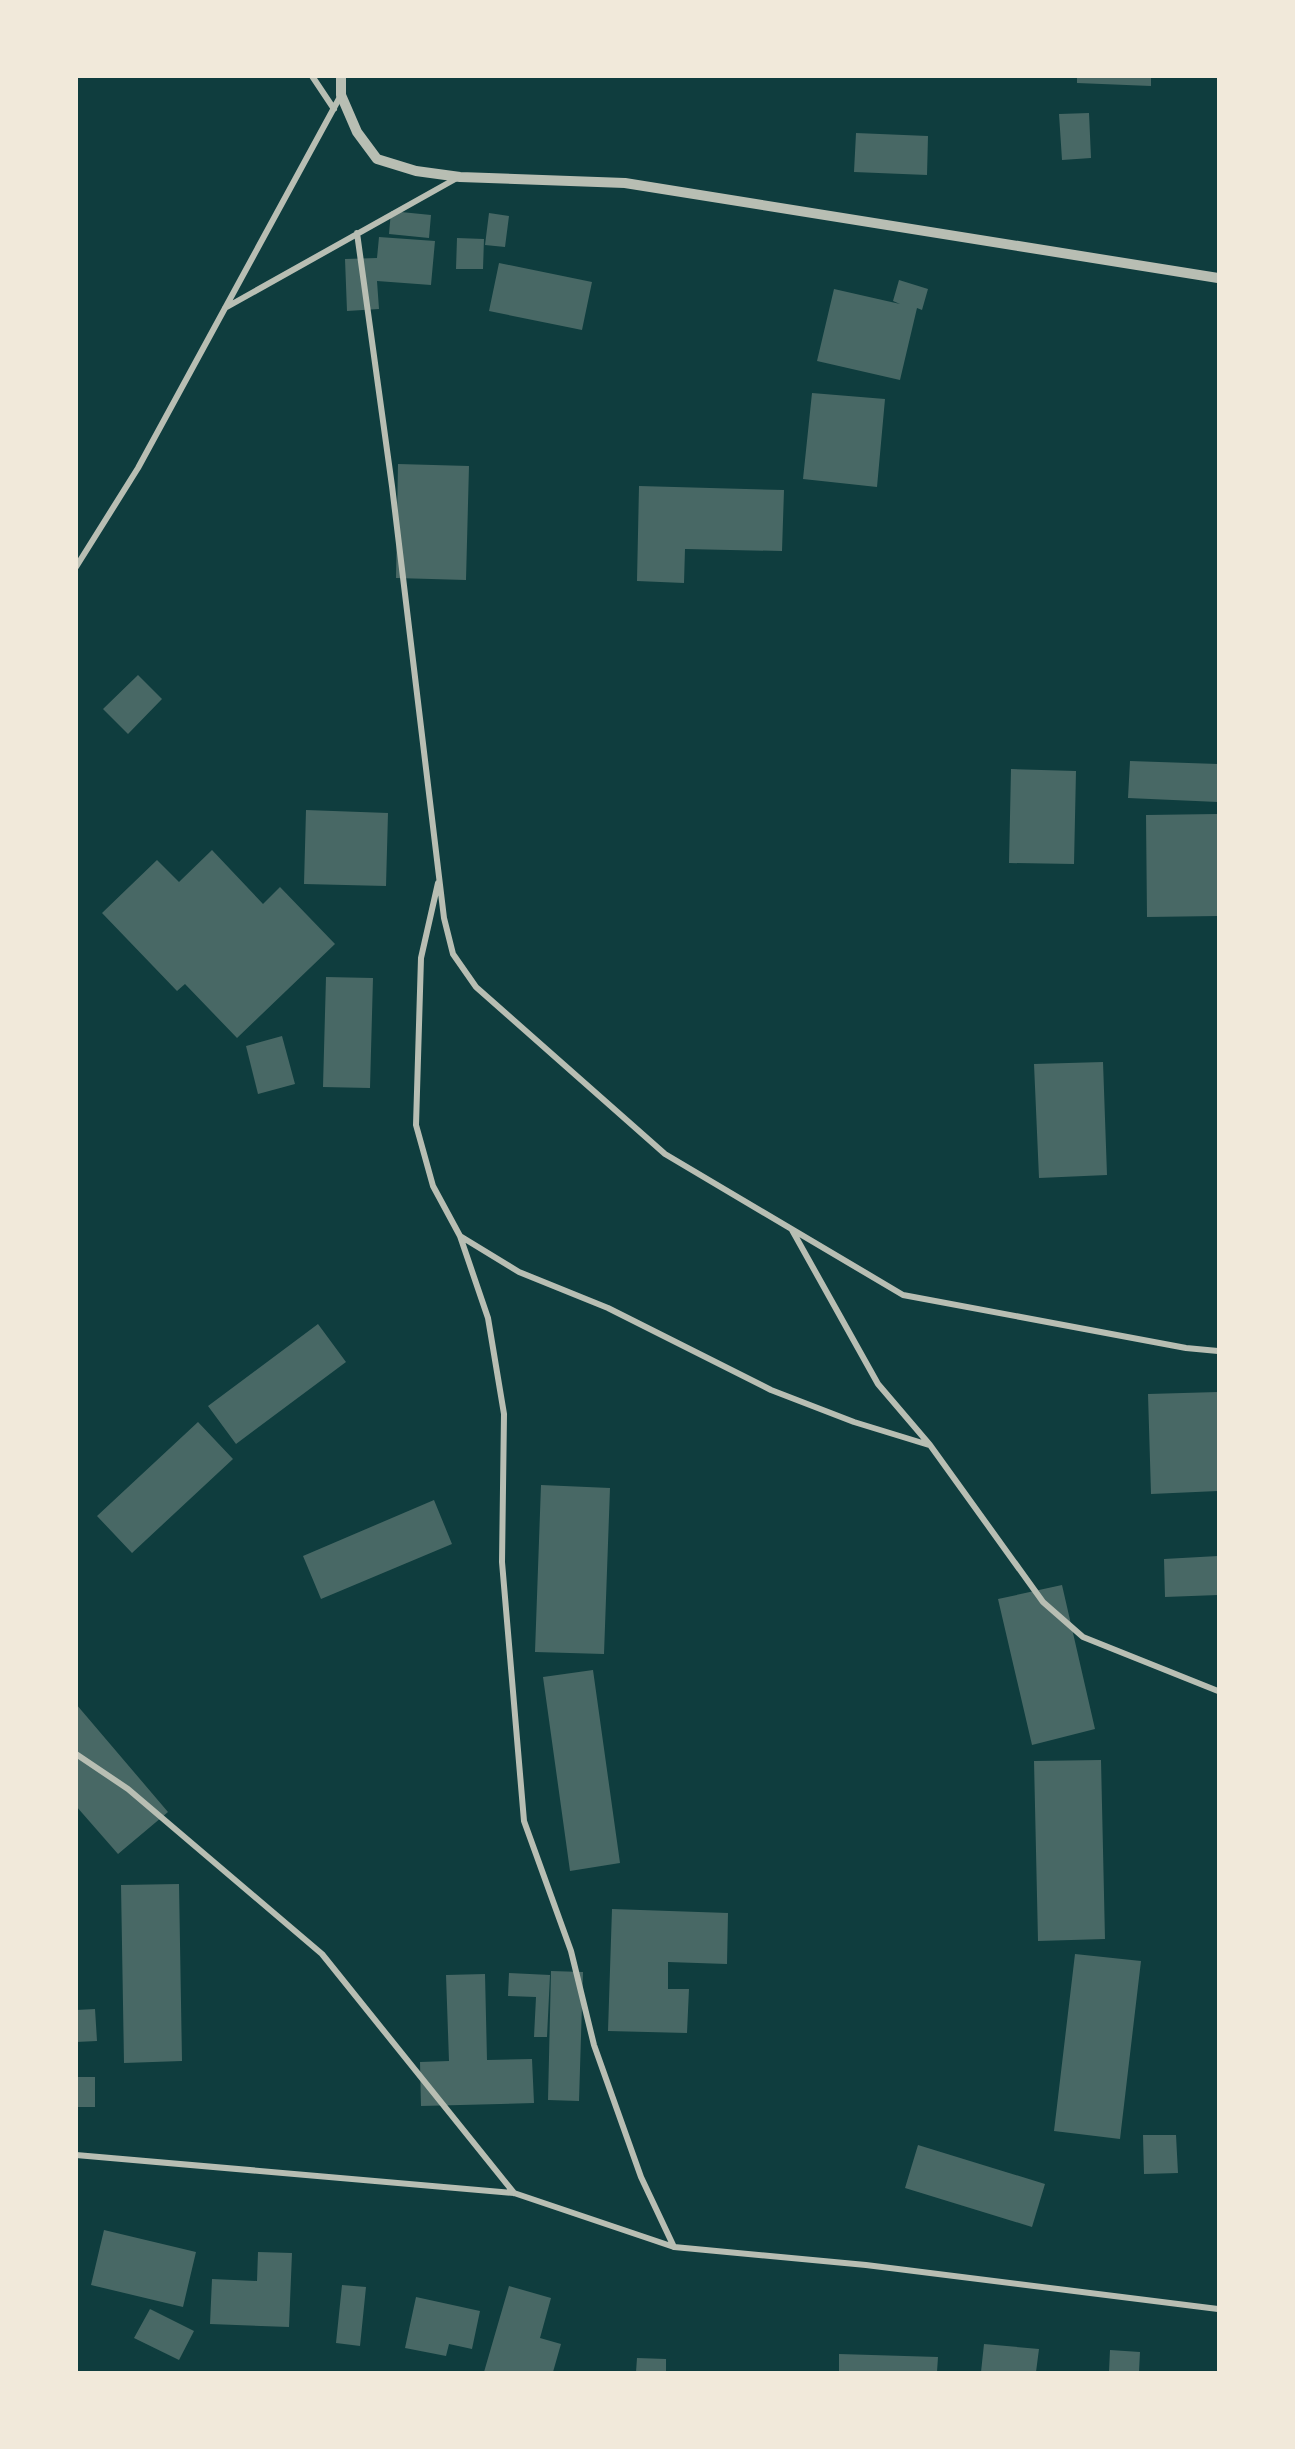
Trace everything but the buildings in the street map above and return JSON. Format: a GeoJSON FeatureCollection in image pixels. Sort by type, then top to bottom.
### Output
{"type":"FeatureCollection","features":[{"type":"Feature","properties":{"kind":"street"},"geometry":{"type":"LineString","coordinates":[[312,76],[334,109]]}},
{"type":"Feature","properties":{"kind":"street"},"geometry":{"type":"LineString","coordinates":[[341,76],[341,95],[357,132],[377,159],[416,171],[460,177],[625,183],[1218,278]]}},
{"type":"Feature","properties":{"kind":"street"},"geometry":{"type":"LineString","coordinates":[[76,567],[138,468],[341,95]]}},
{"type":"Feature","properties":{"kind":"street"},"geometry":{"type":"LineString","coordinates":[[225,309],[460,177]]}},
{"type":"Feature","properties":{"kind":"street"},"geometry":{"type":"LineString","coordinates":[[357,233],[394,497],[444,918],[453,954],[476,987],[665,1154],[903,1295],[1186,1348],[1218,1351]]}},
{"type":"Feature","properties":{"kind":"street"},"geometry":{"type":"LineString","coordinates":[[439,878],[421,958],[416,1125],[433,1186],[460,1236],[488,1318],[504,1414],[502,1562],[524,1821],[571,1951],[594,2045],[637,2166],[674,2247]]}},
{"type":"Feature","properties":{"kind":"street"},"geometry":{"type":"LineString","coordinates":[[792,1229],[878,1384],[930,1445],[1043,1602],[1083,1637],[1218,1691]]}},
{"type":"Feature","properties":{"kind":"street"},"geometry":{"type":"LineString","coordinates":[[460,1236],[519,1272],[608,1308],[771,1390],[854,1422],[930,1445]]}},
{"type":"Feature","properties":{"kind":"street"},"geometry":{"type":"LineString","coordinates":[[76,1754],[128,1789],[322,1954],[514,2193]]}},
{"type":"Feature","properties":{"kind":"street"},"geometry":{"type":"LineString","coordinates":[[76,2155],[514,2193],[674,2247],[866,2265],[1218,2309]]}}]}
